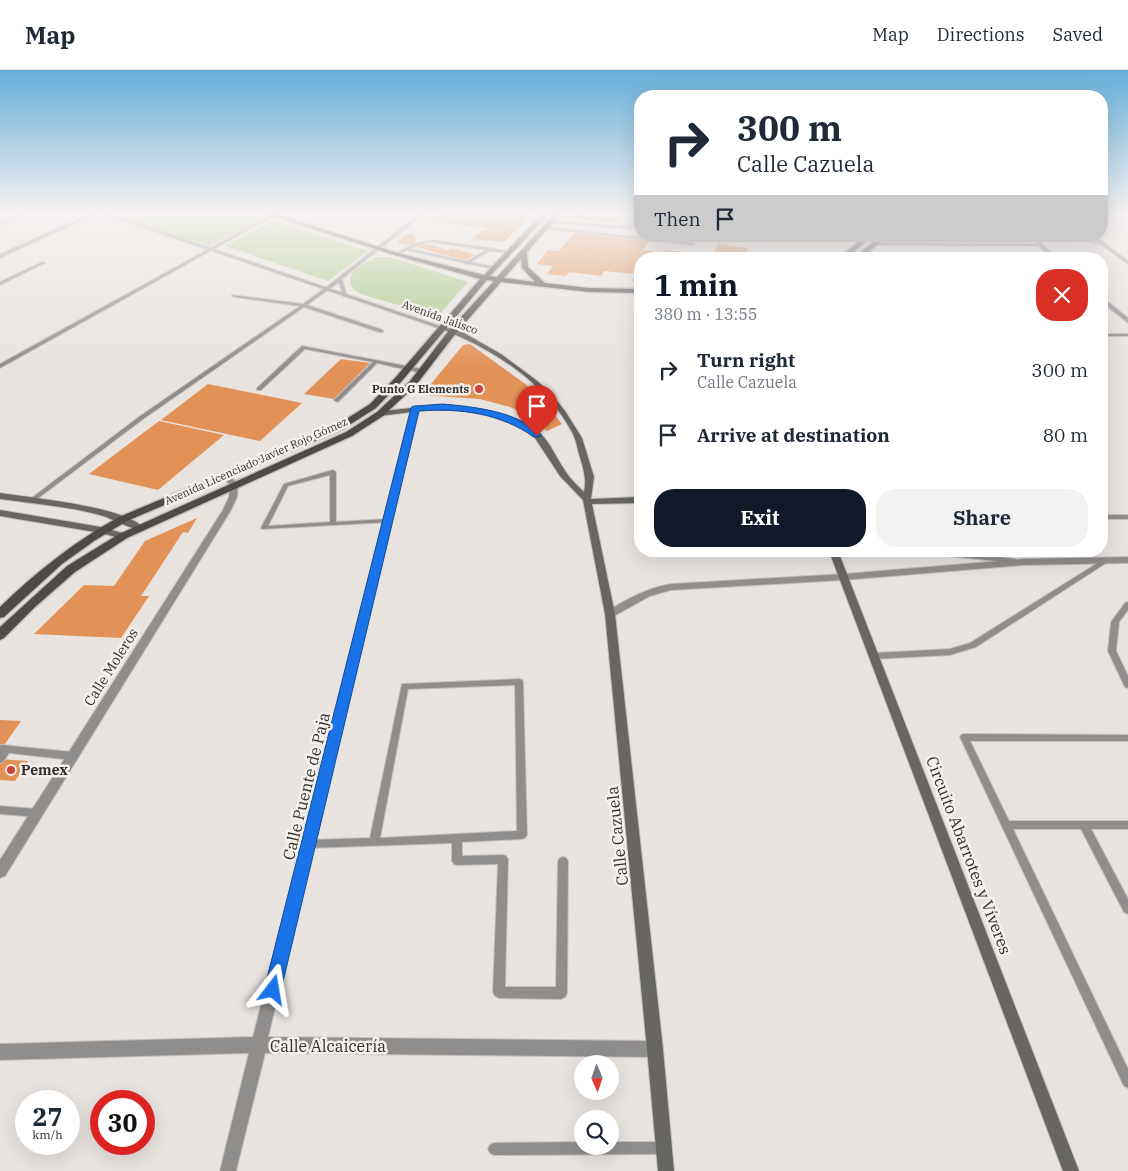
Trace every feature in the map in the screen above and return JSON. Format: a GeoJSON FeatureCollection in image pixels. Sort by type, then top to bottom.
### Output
{"type":"FeatureCollection","features":[{"type":"Feature","properties":{"kind":"main road"},"geometry":{"type":"LineString","coordinates":[[438,265],[497,280],[589,290],[634,291]]}},
{"type":"Feature","properties":{"kind":"main road","name":"Avenida Licenciado Javier Rojo Gómez"},"geometry":{"type":"LineString","coordinates":[[0,635],[31,604],[72,569],[123,536],[349,434],[380,414],[413,383],[448,330],[485,278],[497,265]]}},
{"type":"Feature","properties":{"kind":"main road","name":"Avenida Licenciado Javier Rojo Gómez"},"geometry":{"type":"LineString","coordinates":[[0,614],[52,566],[101,530],[340,427],[373,406],[408,368],[511,265]]}},
{"type":"Feature","properties":{"kind":"main road"},"geometry":{"type":"LineString","coordinates":[[525,265],[525,268],[543,285]]}},
{"type":"Feature","properties":{"kind":"main road"},"geometry":{"type":"LineString","coordinates":[[497,280],[509,285],[556,292],[634,297]]}},
{"type":"Feature","properties":{"kind":"main road","name":"Avenida Jalisco"},"geometry":{"type":"LineString","coordinates":[[448,330],[472,339],[503,358],[551,400],[576,431],[589,472],[590,482]]}},
{"type":"Feature","properties":{"kind":"main road"},"geometry":{"type":"LineString","coordinates":[[380,414],[415,408],[443,407],[468,409],[495,415],[520,424],[537,436],[563,474],[587,501],[634,500]]}},
{"type":"Feature","properties":{"kind":"main road"},"geometry":{"type":"LineString","coordinates":[[258,463],[268,470]]}},
{"type":"Feature","properties":{"kind":"main road","name":"Calle Cazuela"},"geometry":{"type":"LineString","coordinates":[[590,482],[587,501],[610,614],[656,1049],[666,1171]]}},
{"type":"Feature","properties":{"kind":"main road"},"geometry":{"type":"LineString","coordinates":[[0,496],[102,513],[123,519],[139,528]]}},
{"type":"Feature","properties":{"kind":"main road"},"geometry":{"type":"LineString","coordinates":[[0,513],[101,530],[123,536]]}},
{"type":"Feature","properties":{"kind":"main road","name":"Circuito Abarrotes y Víveres"},"geometry":{"type":"LineString","coordinates":[[836,557],[1071,1171]]}},
{"type":"Feature","properties":{"kind":"street","name":"Avenida Jalisco"},"geometry":{"type":"LineString","coordinates":[[256,265],[448,330]]}},
{"type":"Feature","properties":{"kind":"street"},"geometry":{"type":"LineString","coordinates":[[1108,304],[1128,322]]}},
{"type":"Feature","properties":{"kind":"street","name":"Calle Puente de Paja"},"geometry":{"type":"LineString","coordinates":[[228,1171],[415,408]]}},
{"type":"Feature","properties":{"kind":"street"},"geometry":{"type":"LineString","coordinates":[[226,476],[234,485]]}},
{"type":"Feature","properties":{"kind":"street","name":"Calle Moleros"},"geometry":{"type":"LineString","coordinates":[[0,872],[227,510],[233,497],[234,485]]}},
{"type":"Feature","properties":{"kind":"street"},"geometry":{"type":"LineString","coordinates":[[610,614],[639,595],[654,589],[844,577],[1024,562],[1128,560]]}},
{"type":"Feature","properties":{"kind":"street","name":"Calle Alcaicería"},"geometry":{"type":"LineString","coordinates":[[0,1052],[259,1046],[656,1049]]}},
{"type":"Feature","properties":{"kind":"lane"},"geometry":{"type":"LineString","coordinates":[[0,284],[36,265]]}},
{"type":"Feature","properties":{"kind":"lane"},"geometry":{"type":"LineString","coordinates":[[0,366],[183,265]]}},
{"type":"Feature","properties":{"kind":"lane"},"geometry":{"type":"LineString","coordinates":[[31,500],[141,418],[326,289],[356,265]]}},
{"type":"Feature","properties":{"kind":"lane"},"geometry":{"type":"LineString","coordinates":[[482,265],[494,268]]}},
{"type":"Feature","properties":{"kind":"lane"},"geometry":{"type":"LineString","coordinates":[[340,278],[345,296]]}},
{"type":"Feature","properties":{"kind":"lane"},"geometry":{"type":"LineString","coordinates":[[234,296],[303,305],[381,330]]}},
{"type":"Feature","properties":{"kind":"lane"},"geometry":{"type":"LineString","coordinates":[[1108,335],[1128,335]]}},
{"type":"Feature","properties":{"kind":"lane"},"geometry":{"type":"LineString","coordinates":[[259,389],[304,347],[422,371]]}},
{"type":"Feature","properties":{"kind":"lane"},"geometry":{"type":"LineString","coordinates":[[337,400],[376,362]]}},
{"type":"Feature","properties":{"kind":"lane"},"geometry":{"type":"LineString","coordinates":[[333,524],[333,472],[286,485],[264,528],[388,521]]}},
{"type":"Feature","properties":{"kind":"lane"},"geometry":{"type":"LineString","coordinates":[[1108,517],[1128,517]]}},
{"type":"Feature","properties":{"kind":"lane"},"geometry":{"type":"LineString","coordinates":[[977,557],[1024,562]]}},
{"type":"Feature","properties":{"kind":"lane"},"geometry":{"type":"LineString","coordinates":[[874,656],[950,652],[972,644],[1106,561]]}},
{"type":"Feature","properties":{"kind":"lane"},"geometry":{"type":"LineString","coordinates":[[1128,605],[1115,622],[1112,651],[1128,685]]}},
{"type":"Feature","properties":{"kind":"lane"},"geometry":{"type":"LineString","coordinates":[[309,844],[374,842],[522,835],[519,682],[406,686],[374,842]]}},
{"type":"Feature","properties":{"kind":"lane"},"geometry":{"type":"LineString","coordinates":[[1128,738],[964,736],[1128,1082]]}},
{"type":"Feature","properties":{"kind":"lane"},"geometry":{"type":"LineString","coordinates":[[3,752],[72,756]]}},
{"type":"Feature","properties":{"kind":"lane"},"geometry":{"type":"LineString","coordinates":[[0,810],[37,813]]}},
{"type":"Feature","properties":{"kind":"lane"},"geometry":{"type":"LineString","coordinates":[[1006,825],[1128,825]]}},
{"type":"Feature","properties":{"kind":"lane"},"geometry":{"type":"LineString","coordinates":[[1084,825],[1128,909]]}},
{"type":"Feature","properties":{"kind":"lane"},"geometry":{"type":"LineString","coordinates":[[457,838],[457,862],[503,859],[499,992],[561,993],[563,861]]}},
{"type":"Feature","properties":{"kind":"lane"},"geometry":{"type":"LineString","coordinates":[[494,1149],[664,1148]]}},
{"type":"Feature","properties":{"kind":"green space"},"geometry":{"type":"Polygon","coordinates":[[[282,265],[349,265],[328,281],[282,265]]]}},
{"type":"Feature","properties":{"kind":"green space"},"geometry":{"type":"Polygon","coordinates":[[[362,265],[416,265],[468,282],[437,317],[361,294],[353,289],[350,283],[352,271],[362,265]]]}},
{"type":"Feature","properties":{"kind":"building"},"geometry":{"type":"Polygon","coordinates":[[[548,265],[634,265],[634,274],[604,271],[601,276],[569,272],[566,276],[547,274],[553,266],[548,265]]]}},
{"type":"Feature","properties":{"kind":"building","name":"Punto G Elements"},"geometry":{"type":"Polygon","coordinates":[[[470,344],[524,383],[544,401],[562,424],[547,431],[532,417],[510,407],[480,399],[422,395],[463,345],[470,344]]]}},
{"type":"Feature","properties":{"kind":"building"},"geometry":{"type":"Polygon","coordinates":[[[341,359],[370,363],[334,399],[304,394],[341,359]]]}},
{"type":"Feature","properties":{"kind":"building"},"geometry":{"type":"Polygon","coordinates":[[[208,384],[302,403],[260,441],[161,420],[208,384]]]}},
{"type":"Feature","properties":{"kind":"building"},"geometry":{"type":"Polygon","coordinates":[[[159,421],[224,435],[158,490],[89,474],[159,421]]]}},
{"type":"Feature","properties":{"kind":"building"},"geometry":{"type":"Polygon","coordinates":[[[197,518],[188,533],[183,532],[141,596],[149,596],[121,638],[34,634],[84,585],[114,586],[145,541],[197,518]]]}},
{"type":"Feature","properties":{"kind":"building"},"geometry":{"type":"Polygon","coordinates":[[[0,720],[21,721],[0,751],[0,720]]]}},
{"type":"Feature","properties":{"kind":"building","name":"Pemex"},"geometry":{"type":"Polygon","coordinates":[[[0,759],[28,761],[15,781],[0,780],[0,759]]]}},
{"type":"Feature","properties":{"kind":"place","name":"Punto G Elements"},"geometry":{"type":"Point","coordinates":[479,389]}},
{"type":"Feature","properties":{"kind":"place","name":"Pemex"},"geometry":{"type":"Point","coordinates":[11,770]}},
{"type":"Feature","properties":{"kind":"route"},"geometry":{"type":"LineString","coordinates":[[273,990],[415,408],[443,407],[468,409],[495,415],[520,424],[537,436]]}}]}
